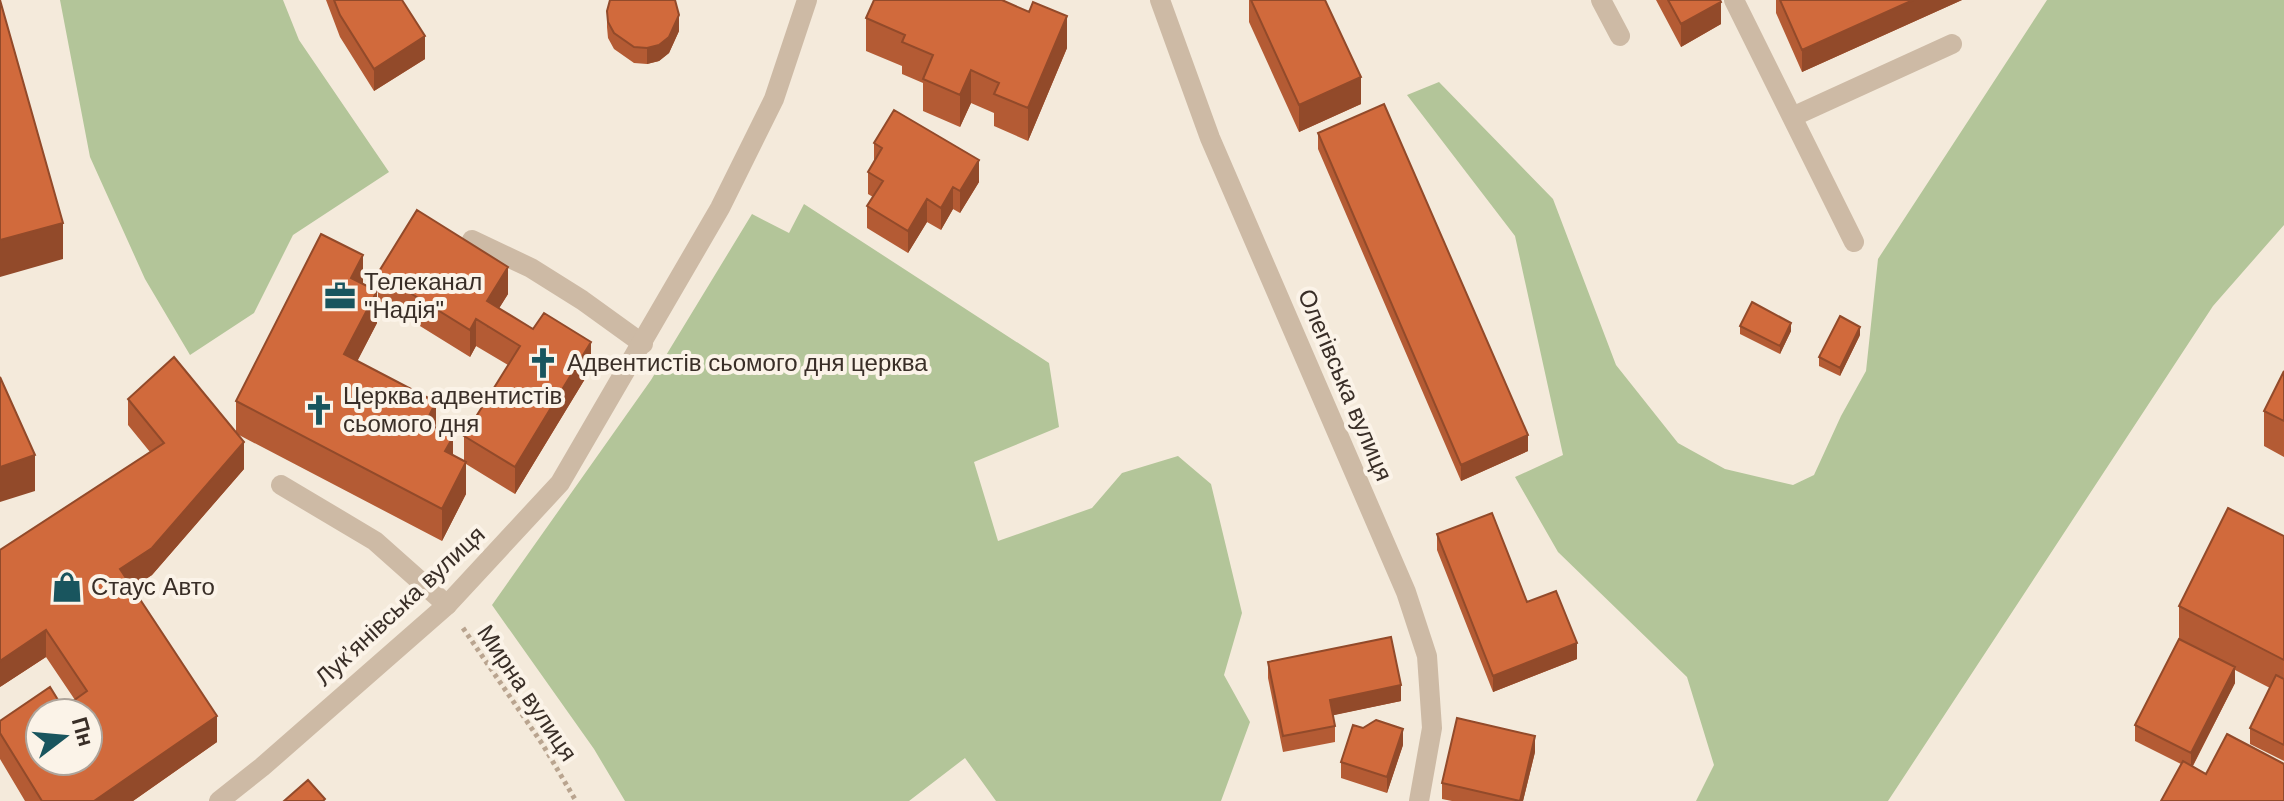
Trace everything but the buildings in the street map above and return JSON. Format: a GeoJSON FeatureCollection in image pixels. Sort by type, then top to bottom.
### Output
{"type":"FeatureCollection","features":[{"type":"Feature","properties":{"kind":"street","name":"Лукʼянівська вулиця"},"geometry":{"type":"LineString","coordinates":[[219,801],[447,605],[560,483],[720,208],[774,99],[807,0]]}},
{"type":"Feature","properties":{"kind":"street","name":"Олегівська вулиця"},"geometry":{"type":"LineString","coordinates":[[1160,0],[1210,138],[1406,592],[1427,656],[1432,728],[1419,801]]}},
{"type":"Feature","properties":{"kind":"street"},"geometry":{"type":"LineString","coordinates":[[1601,0],[1620,36]]}},
{"type":"Feature","properties":{"kind":"street"},"geometry":{"type":"LineString","coordinates":[[1735,1],[1854,242]]}},
{"type":"Feature","properties":{"kind":"street"},"geometry":{"type":"LineString","coordinates":[[1792,117],[1952,44]]}},
{"type":"Feature","properties":{"kind":"street"},"geometry":{"type":"LineString","coordinates":[[472,240],[531,268],[643,344]]}},
{"type":"Feature","properties":{"kind":"street"},"geometry":{"type":"LineString","coordinates":[[281,485],[375,541],[447,605]]}},
{"type":"Feature","properties":{"kind":"path","name":"Мирна вулиця"},"geometry":{"type":"LineString","coordinates":[[447,605],[543,745],[576,801]]}},
{"type":"Feature","properties":{"kind":"green space"},"geometry":{"type":"Polygon","coordinates":[[[60,0],[283,0],[299,40],[389,172],[293,235],[254,313],[190,355],[145,279],[90,157],[60,0]]]}},
{"type":"Feature","properties":{"kind":"green space"},"geometry":{"type":"Polygon","coordinates":[[[2047,0],[2284,0],[2284,225],[2213,306],[1888,801],[1696,801],[1714,765],[1687,677],[1558,552],[1515,477],[1563,455],[1515,236],[1407,95],[1439,82],[1553,199],[1616,365],[1678,443],[1725,469],[1793,485],[1814,475],[1866,371],[1878,259],[2047,0]]]}},
{"type":"Feature","properties":{"kind":"green space"},"geometry":{"type":"Polygon","coordinates":[[[804,204],[1049,363],[1059,427],[974,462],[998,541],[1092,508],[1122,473],[1178,456],[1211,484],[1242,613],[1224,675],[1250,722],[1221,801],[996,801],[965,758],[909,801],[625,801],[594,749],[492,605],[651,380],[752,214],[789,233],[804,204]]]}},
{"type":"Feature","properties":{"kind":"place","name":"Телеканал \"Надія\""},"geometry":{"type":"Point","coordinates":[340,296]}},
{"type":"Feature","properties":{"kind":"place","name":"Адвентистів сьомого дня церква"},"geometry":{"type":"Point","coordinates":[543,363]}},
{"type":"Feature","properties":{"kind":"place","name":"Церква адвентистів сьомого дня"},"geometry":{"type":"Point","coordinates":[319,410]}},
{"type":"Feature","properties":{"kind":"place","name":"Стаус Авто"},"geometry":{"type":"Point","coordinates":[67,587]}}]}
